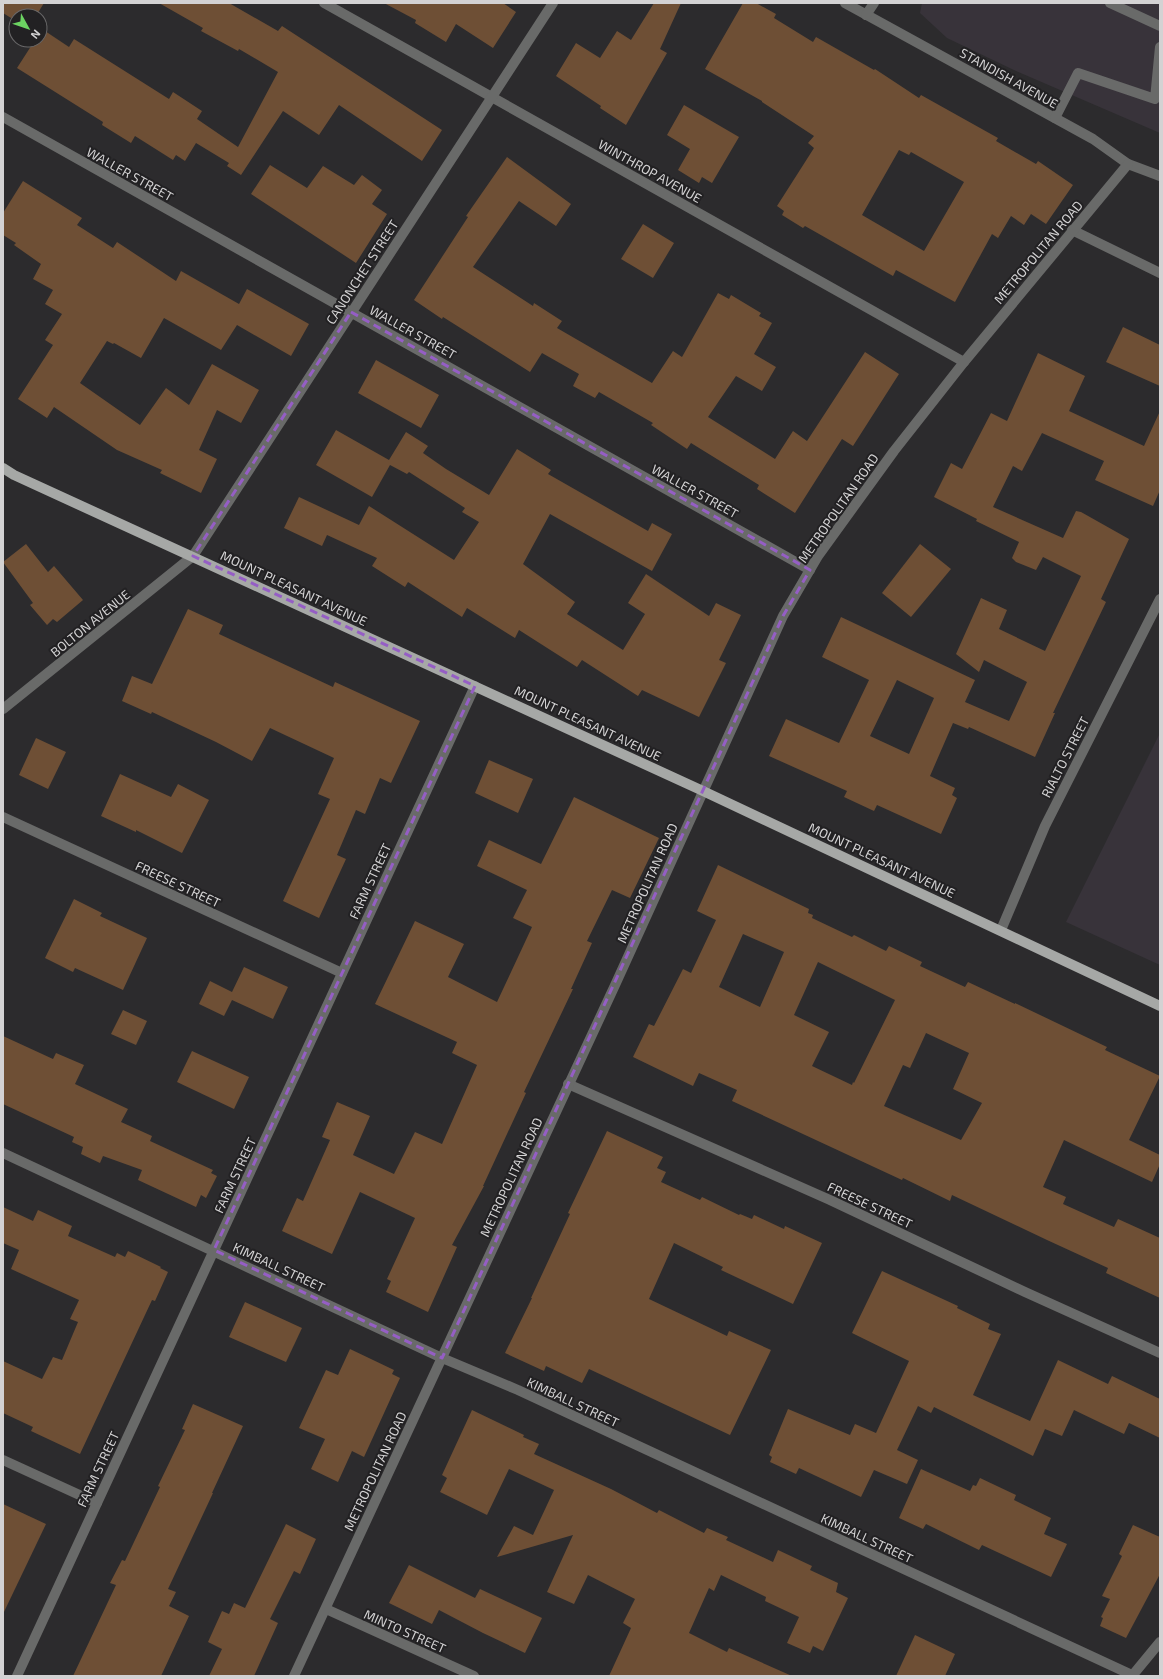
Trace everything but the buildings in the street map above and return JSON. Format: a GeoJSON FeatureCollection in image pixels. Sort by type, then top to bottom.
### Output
{"type":"FeatureCollection","features":[{"type":"Feature","properties":{"kind":"main road","name":"MOUNT PLEASANT AVENUE"},"geometry":{"type":"LineString","coordinates":[[3,468],[14,475],[703,791],[1001,930],[1090,975],[1160,1006]]}},
{"type":"Feature","properties":{"kind":"street","name":"WINTHROP AVENUE"},"geometry":{"type":"LineString","coordinates":[[324,3],[964,362]]}},
{"type":"Feature","properties":{"kind":"street","name":"CANONCHET STREET"},"geometry":{"type":"LineString","coordinates":[[193,556],[553,3]]}},
{"type":"Feature","properties":{"kind":"street","name":"STANDISH AVENUE"},"geometry":{"type":"LineString","coordinates":[[845,3],[1094,139],[1128,164],[1160,176]]}},
{"type":"Feature","properties":{"kind":"street"},"geometry":{"type":"LineString","coordinates":[[866,15],[874,3]]}},
{"type":"Feature","properties":{"kind":"street"},"geometry":{"type":"LineString","coordinates":[[1110,3],[1160,26]]}},
{"type":"Feature","properties":{"kind":"street"},"geometry":{"type":"LineString","coordinates":[[1055,118],[1078,73],[1155,99],[1160,47]]}},
{"type":"Feature","properties":{"kind":"street","name":"WALLER STREET"},"geometry":{"type":"LineString","coordinates":[[3,117],[810,570]]}},
{"type":"Feature","properties":{"kind":"street","name":"METROPOLITAN ROAD"},"geometry":{"type":"LineString","coordinates":[[294,1676],[616,983],[783,616],[818,556],[894,451],[964,362],[1128,164]]}},
{"type":"Feature","properties":{"kind":"street"},"geometry":{"type":"LineString","coordinates":[[1072,230],[1160,273]]}},
{"type":"Feature","properties":{"kind":"street","name":"BOLTON AVENUE"},"geometry":{"type":"LineString","coordinates":[[3,710],[193,556]]}},
{"type":"Feature","properties":{"kind":"street","name":"RIALTO STREET"},"geometry":{"type":"LineString","coordinates":[[1001,930],[1045,826],[1160,599]]}},
{"type":"Feature","properties":{"kind":"street","name":"FARM STREET"},"geometry":{"type":"LineString","coordinates":[[17,1676],[475,686]]}},
{"type":"Feature","properties":{"kind":"street","name":"FREESE STREET"},"geometry":{"type":"LineString","coordinates":[[3,817],[342,974]]}},
{"type":"Feature","properties":{"kind":"street","name":"FREESE STREET"},"geometry":{"type":"LineString","coordinates":[[568,1084],[830,1200],[1025,1292],[1160,1353]]}},
{"type":"Feature","properties":{"kind":"street","name":"KIMBALL STREET"},"geometry":{"type":"LineString","coordinates":[[3,1153],[214,1250],[442,1358],[518,1390],[1132,1676]]}},
{"type":"Feature","properties":{"kind":"street"},"geometry":{"type":"LineString","coordinates":[[3,1460],[97,1503]]}},
{"type":"Feature","properties":{"kind":"street","name":"MINTO STREET"},"geometry":{"type":"LineString","coordinates":[[326,1609],[474,1676]]}},
{"type":"Feature","properties":{"kind":"street"},"geometry":{"type":"LineString","coordinates":[[1132,1676],[1160,1642]]}},
{"type":"Feature","properties":{"kind":"highlighted area"},"geometry":{"type":"Polygon","coordinates":[[[351,312],[810,570],[783,616],[442,1358],[214,1250],[475,686],[193,556],[351,312]]]}},
{"type":"Feature","properties":{"kind":"shaded area"},"geometry":{"type":"Polygon","coordinates":[[[922,3],[1160,3],[1160,133],[1016,71],[947,38],[920,13],[922,3]]]}},
{"type":"Feature","properties":{"kind":"shaded area"},"geometry":{"type":"Polygon","coordinates":[[[1160,733],[1160,965],[1066,922],[1160,733]]]}}]}
